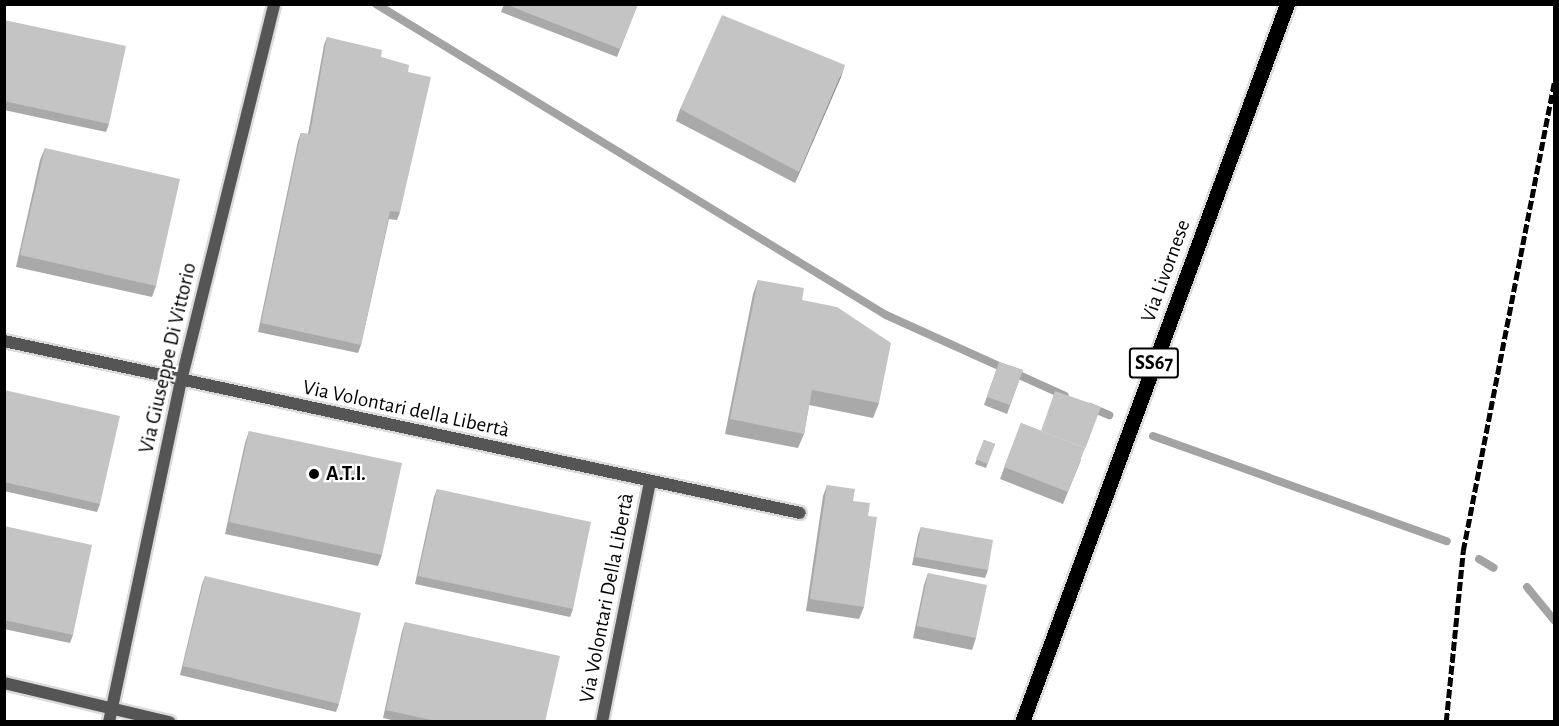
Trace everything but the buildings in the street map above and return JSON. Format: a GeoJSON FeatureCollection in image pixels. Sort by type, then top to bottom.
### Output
{"type":"FeatureCollection","features":[{"type":"Feature","properties":{"kind":"main road","name":"Via Livornese"},"geometry":{"type":"LineString","coordinates":[[1022,722],[1287,4]]}},
{"type":"Feature","properties":{"kind":"street","name":"Via Giuseppe Di Vittorio"},"geometry":{"type":"LineString","coordinates":[[109,722],[181,381],[274,4]]}},
{"type":"Feature","properties":{"kind":"street","name":"Via Volontari della Libertà"},"geometry":{"type":"LineString","coordinates":[[4,341],[800,513]]}},
{"type":"Feature","properties":{"kind":"street","name":"Via Volontari Della Libertà"},"geometry":{"type":"LineString","coordinates":[[602,722],[650,481]]}},
{"type":"Feature","properties":{"kind":"street"},"geometry":{"type":"LineString","coordinates":[[4,683],[169,722]]}},
{"type":"Feature","properties":{"kind":"waterway"},"geometry":{"type":"LineString","coordinates":[[376,4],[886,315],[1065,396]]}},
{"type":"Feature","properties":{"kind":"waterway"},"geometry":{"type":"LineString","coordinates":[[1090,407],[1109,415]]}},
{"type":"Feature","properties":{"kind":"waterway"},"geometry":{"type":"LineString","coordinates":[[1153,436],[1447,541]]}},
{"type":"Feature","properties":{"kind":"waterway"},"geometry":{"type":"LineString","coordinates":[[1479,559],[1494,568]]}},
{"type":"Feature","properties":{"kind":"waterway"},"geometry":{"type":"LineString","coordinates":[[1527,587],[1554,620]]}},
{"type":"Feature","properties":{"kind":"railway"},"geometry":{"type":"LineString","coordinates":[[1446,722],[1463,551],[1554,83]]}},
{"type":"Feature","properties":{"kind":"place","name":"A.T.I."},"geometry":{"type":"Point","coordinates":[314,474]}}]}
